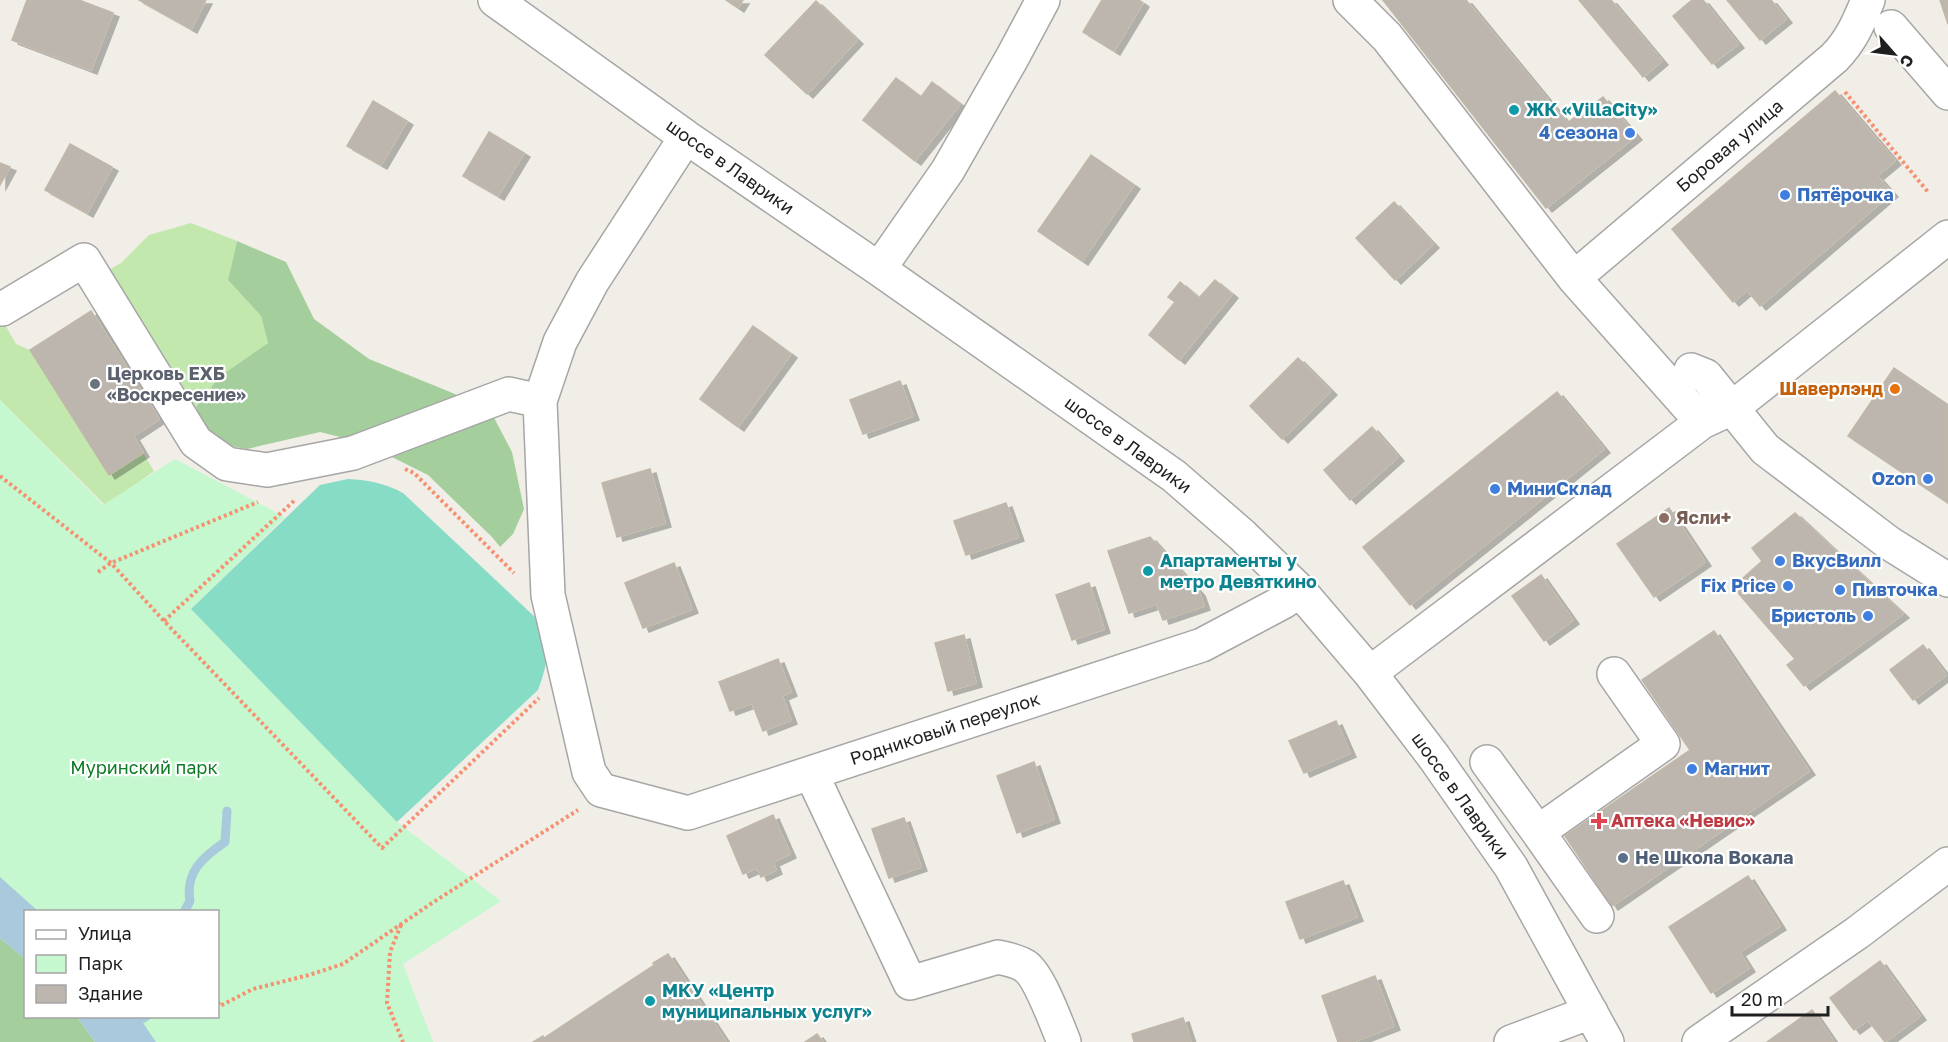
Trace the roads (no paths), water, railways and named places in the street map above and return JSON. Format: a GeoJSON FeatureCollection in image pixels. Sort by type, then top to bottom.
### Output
{"type":"FeatureCollection","features":[{"type":"Feature","properties":{"kind":"street","name":"шоссе в Лаврики"},"geometry":{"type":"LineString","coordinates":[[495,0],[686,137],[1174,476],[1242,535],[1300,591],[1370,673],[1434,758],[1511,867],[1607,1042]]}},
{"type":"Feature","properties":{"kind":"street"},"geometry":{"type":"LineString","coordinates":[[879,269],[948,170],[1043,0]]}},
{"type":"Feature","properties":{"kind":"street"},"geometry":{"type":"LineString","coordinates":[[1350,0],[1387,37],[1574,278],[1702,422]]}},
{"type":"Feature","properties":{"kind":"street","name":"Боровая улица"},"geometry":{"type":"LineString","coordinates":[[1574,278],[1834,58],[1846,46],[1859,23],[1868,0]]}},
{"type":"Feature","properties":{"kind":"street"},"geometry":{"type":"LineString","coordinates":[[1891,27],[1948,93]]}},
{"type":"Feature","properties":{"kind":"street"},"geometry":{"type":"LineString","coordinates":[[2,309],[84,260],[196,442],[227,464],[267,470],[353,453],[509,394],[540,401],[560,342],[592,282],[686,137]]}},
{"type":"Feature","properties":{"kind":"street"},"geometry":{"type":"LineString","coordinates":[[1370,673],[1702,422],[1732,408],[1948,237]]}},
{"type":"Feature","properties":{"kind":"street"},"geometry":{"type":"LineString","coordinates":[[1691,370],[1706,376],[1765,449],[1889,543],[1948,580]]}},
{"type":"Feature","properties":{"kind":"street","name":"Родниковый переулок"},"geometry":{"type":"LineString","coordinates":[[540,401],[548,595],[595,781],[688,813],[1202,645],[1300,591]]}},
{"type":"Feature","properties":{"kind":"street"},"geometry":{"type":"LineString","coordinates":[[1538,832],[1663,744],[1614,674]]}},
{"type":"Feature","properties":{"kind":"street"},"geometry":{"type":"LineString","coordinates":[[1487,762],[1598,916]]}},
{"type":"Feature","properties":{"kind":"street"},"geometry":{"type":"LineString","coordinates":[[811,773],[910,983],[998,957],[1012,960],[1027,966],[1038,984],[1064,1042]]}},
{"type":"Feature","properties":{"kind":"street"},"geometry":{"type":"LineString","coordinates":[[1699,1042],[1857,933],[1948,864]]}},
{"type":"Feature","properties":{"kind":"street"},"geometry":{"type":"LineString","coordinates":[[1511,1042],[1591,1012]]}},
{"type":"Feature","properties":{"kind":"water"},"geometry":{"type":"Polygon","coordinates":[[[0,877],[37,910],[24,910],[24,958],[0,938],[0,877]]]}},
{"type":"Feature","properties":{"kind":"water"},"geometry":{"type":"Polygon","coordinates":[[[78,1018],[140,1018],[156,1042],[95,1042],[78,1018]]]}},
{"type":"Feature","properties":{"kind":"waterway"},"geometry":{"type":"LineString","coordinates":[[185,910],[190,901],[190,882],[197,866],[225,842],[227,811]]}},
{"type":"Feature","properties":{"kind":"place","name":"ЖК «VillaCity»"},"geometry":{"type":"Point","coordinates":[1514,110]}},
{"type":"Feature","properties":{"kind":"place","name":"4 сезона"},"geometry":{"type":"Point","coordinates":[1630,133]}},
{"type":"Feature","properties":{"kind":"place","name":"Пятёрочка"},"geometry":{"type":"Point","coordinates":[1785,195]}},
{"type":"Feature","properties":{"kind":"place","name":"Церковь ЕХБ «Воскресение»"},"geometry":{"type":"Point","coordinates":[95,384]}},
{"type":"Feature","properties":{"kind":"place","name":"Шаверлэнд"},"geometry":{"type":"Point","coordinates":[1895,389]}},
{"type":"Feature","properties":{"kind":"place","name":"Ozon"},"geometry":{"type":"Point","coordinates":[1928,479]}},
{"type":"Feature","properties":{"kind":"place","name":"МиниСклад"},"geometry":{"type":"Point","coordinates":[1495,489]}},
{"type":"Feature","properties":{"kind":"place","name":"Ясли+"},"geometry":{"type":"Point","coordinates":[1664,518]}},
{"type":"Feature","properties":{"kind":"place","name":"ВкусВилл"},"geometry":{"type":"Point","coordinates":[1780,561]}},
{"type":"Feature","properties":{"kind":"place","name":"Апартаменты у метро Девяткино"},"geometry":{"type":"Point","coordinates":[1148,571]}},
{"type":"Feature","properties":{"kind":"place","name":"Fix Price"},"geometry":{"type":"Point","coordinates":[1788,586]}},
{"type":"Feature","properties":{"kind":"place","name":"Пивточка"},"geometry":{"type":"Point","coordinates":[1840,590]}},
{"type":"Feature","properties":{"kind":"place","name":"Бристоль"},"geometry":{"type":"Point","coordinates":[1868,616]}},
{"type":"Feature","properties":{"kind":"place","name":"Магнит"},"geometry":{"type":"Point","coordinates":[1692,769]}},
{"type":"Feature","properties":{"kind":"place","name":"Аптека «Невис»"},"geometry":{"type":"Point","coordinates":[1599,821]}},
{"type":"Feature","properties":{"kind":"place","name":"Не Школа Вокала"},"geometry":{"type":"Point","coordinates":[1623,858]}},
{"type":"Feature","properties":{"kind":"place","name":"МКУ «Центр муниципальных услуг»"},"geometry":{"type":"Point","coordinates":[650,1001]}},
{"type":"Feature","properties":{"kind":"park label","name":"Муринский парк"},"geometry":{"type":"Point","coordinates":[144,768]}}]}
